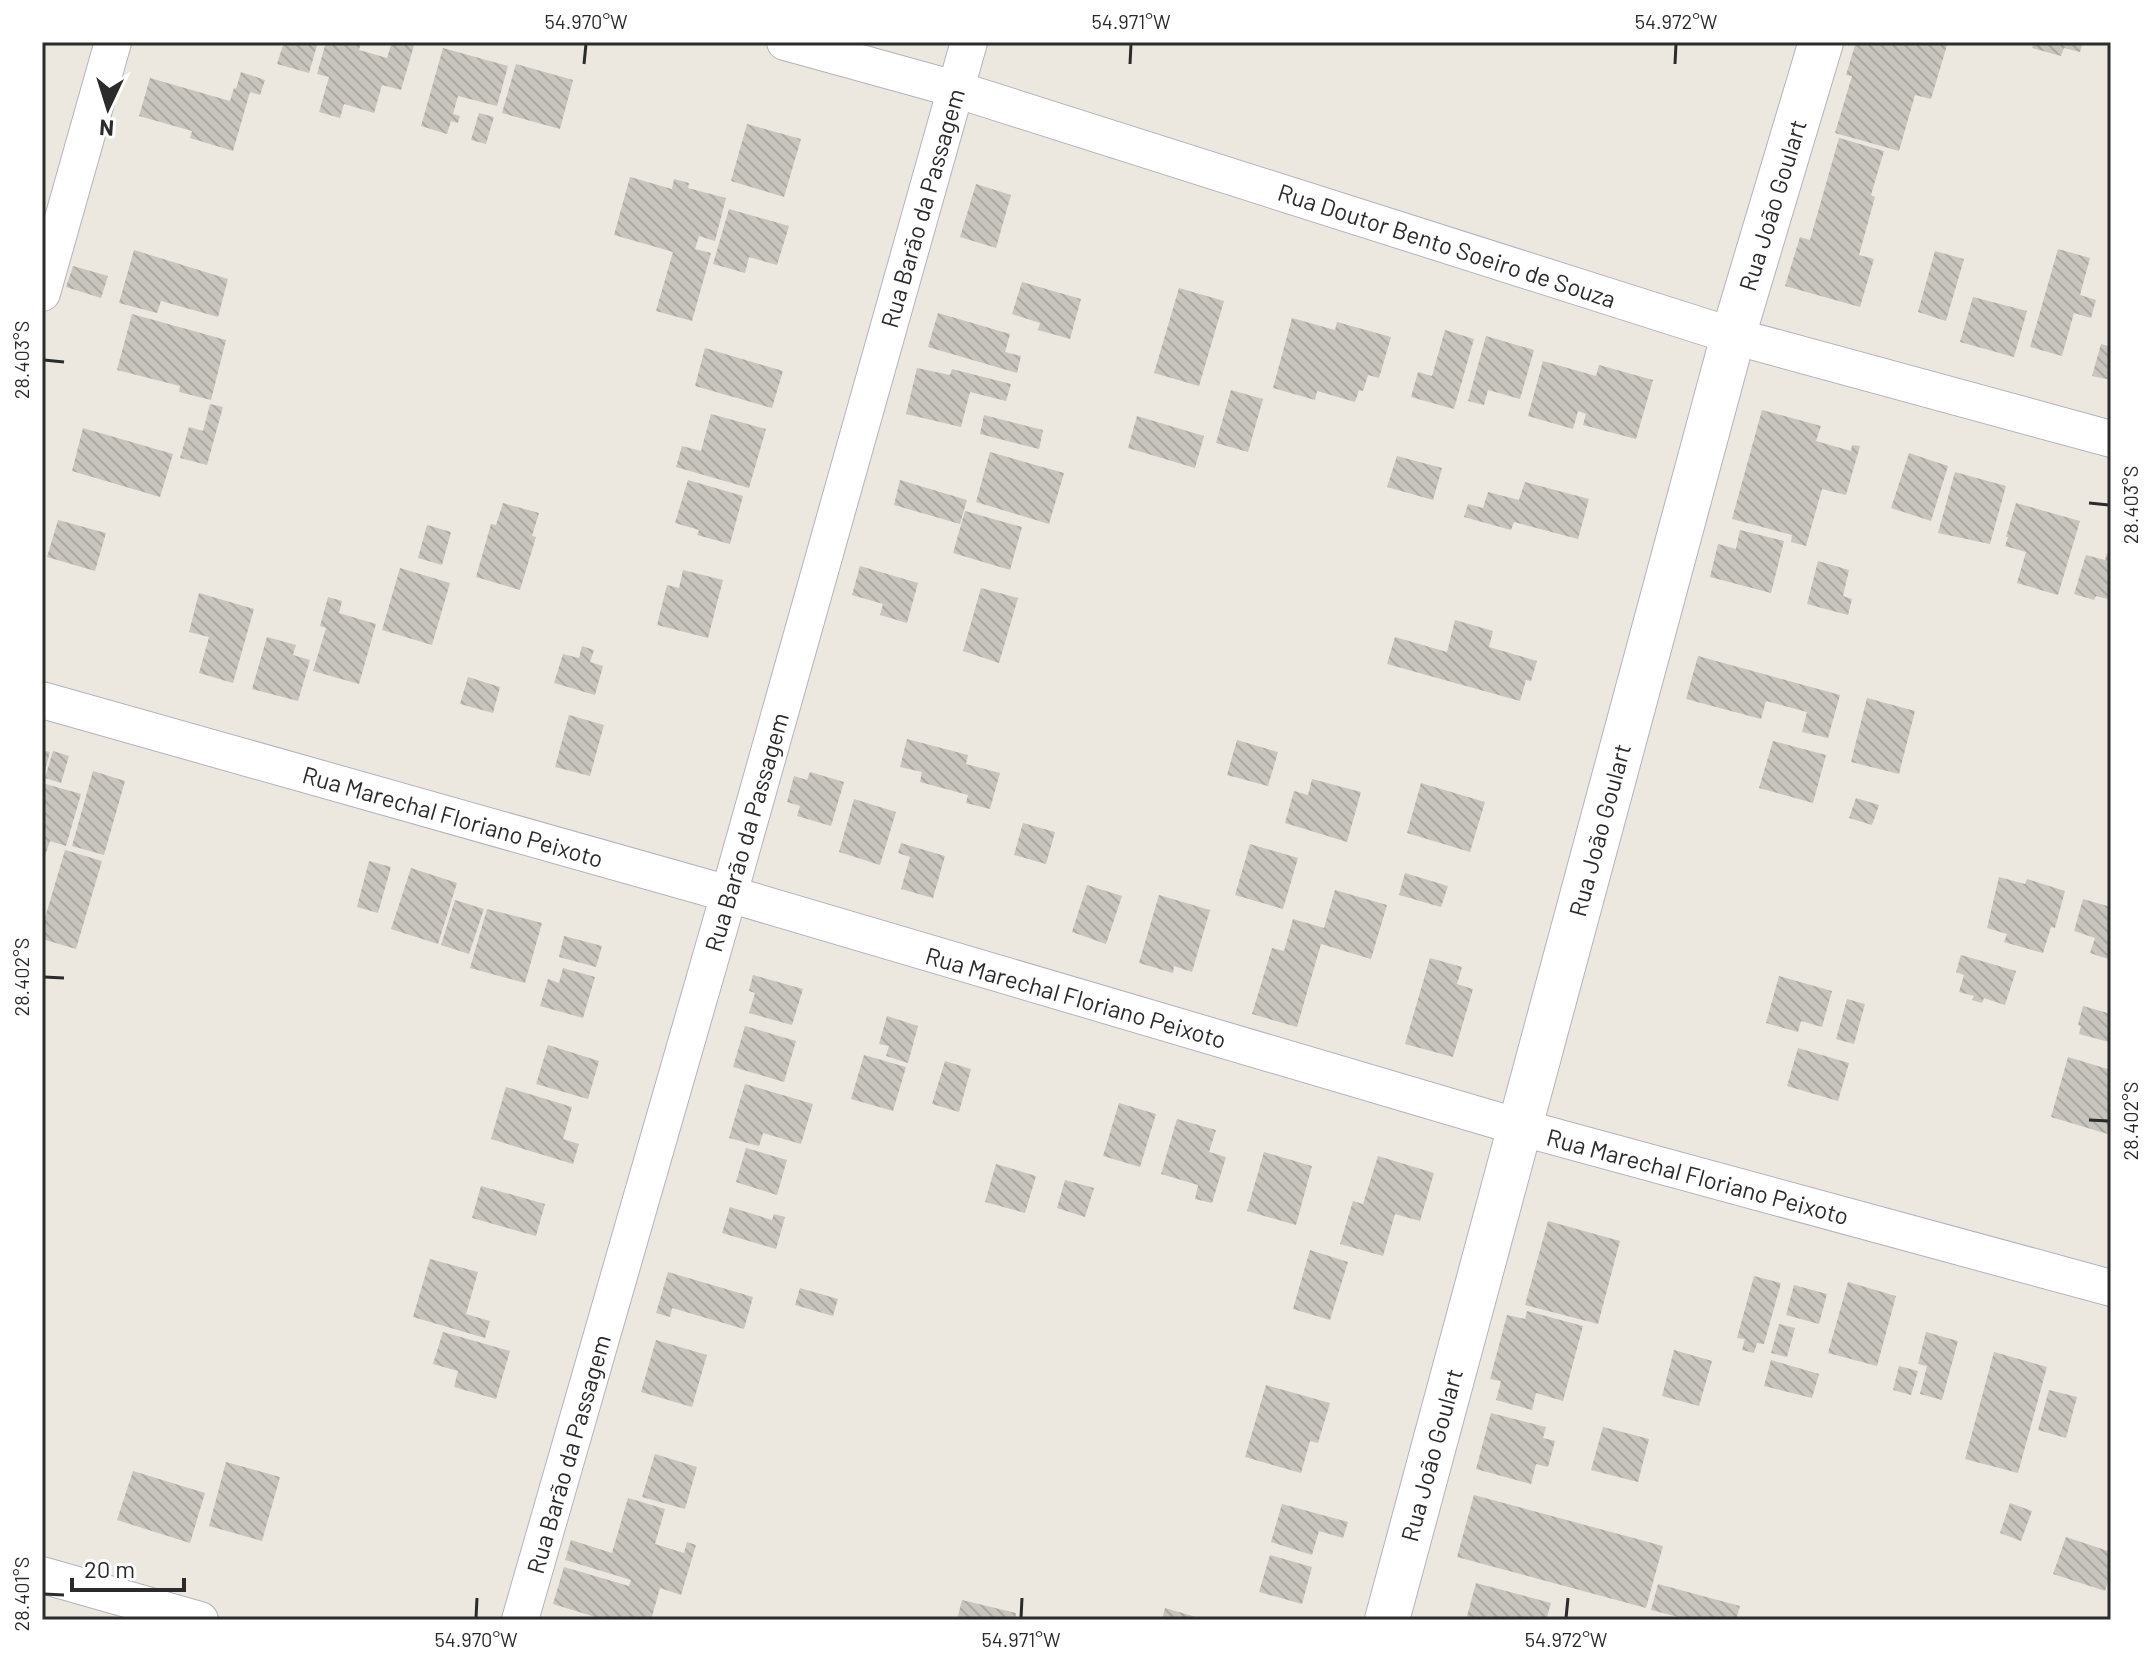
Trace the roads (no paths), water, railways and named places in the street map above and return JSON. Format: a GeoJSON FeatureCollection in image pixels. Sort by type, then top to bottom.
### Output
{"type":"FeatureCollection","features":[{"type":"Feature","properties":{"kind":"street"},"geometry":{"type":"LineString","coordinates":[[42,293],[113,42]]}},
{"type":"Feature","properties":{"kind":"street","name":"Rua Doutor Bento Soeiro de Souza"},"geometry":{"type":"LineString","coordinates":[[785,42],[955,89],[1733,336],[2111,439]]}},
{"type":"Feature","properties":{"kind":"street","name":"Rua Barão da Passagem"},"geometry":{"type":"LineString","coordinates":[[520,1620],[969,42]]}},
{"type":"Feature","properties":{"kind":"street","name":"Rua João Goulart"},"geometry":{"type":"LineString","coordinates":[[1387,1620],[1733,336],[1821,42]]}},
{"type":"Feature","properties":{"kind":"street","name":"Rua Marechal Floriano Peixoto"},"geometry":{"type":"LineString","coordinates":[[42,700],[729,894],[1519,1127],[2111,1288]]}},
{"type":"Feature","properties":{"kind":"street"},"geometry":{"type":"LineString","coordinates":[[42,1575],[200,1620]]}}]}
